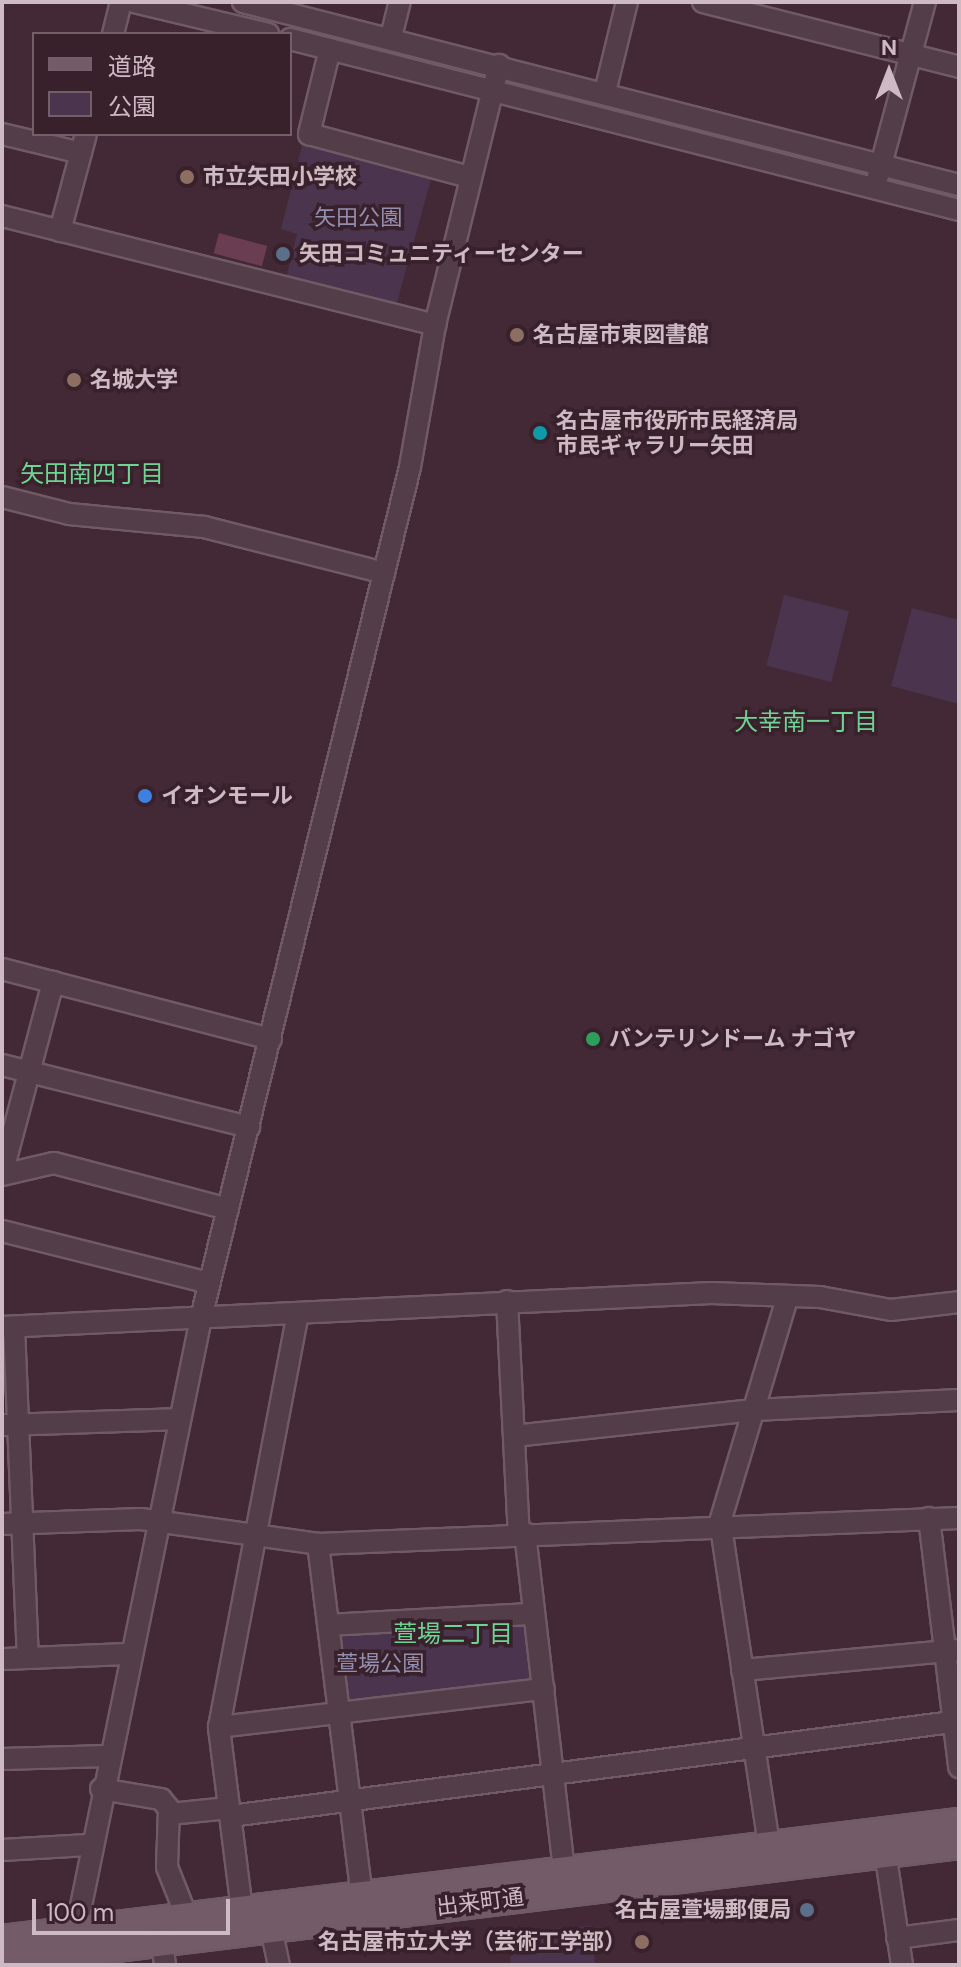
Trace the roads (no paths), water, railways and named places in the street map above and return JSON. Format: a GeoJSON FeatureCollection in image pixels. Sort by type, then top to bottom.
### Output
{"type":"FeatureCollection","features":[{"type":"Feature","properties":{"kind":"main road","name":"出来町通"},"geometry":{"type":"LineString","coordinates":[[2,1939],[72,1941],[164,1953],[271,1928],[770,1857],[959,1822]]}},
{"type":"Feature","properties":{"kind":"main road","name":"出来町通"},"geometry":{"type":"LineString","coordinates":[[2,1962],[72,1941],[186,1915],[362,1896],[564,1869],[770,1857],[886,1858],[959,1845]]}},
{"type":"Feature","properties":{"kind":"street"},"geometry":{"type":"LineString","coordinates":[[114,32],[121,2]]}},
{"type":"Feature","properties":{"kind":"street"},"geometry":{"type":"LineString","coordinates":[[134,2],[260,32]]}},
{"type":"Feature","properties":{"kind":"street"},"geometry":{"type":"LineString","coordinates":[[243,2],[298,9],[391,37],[959,185]]}},
{"type":"Feature","properties":{"kind":"street"},"geometry":{"type":"LineString","coordinates":[[391,37],[400,2]]}},
{"type":"Feature","properties":{"kind":"street"},"geometry":{"type":"LineString","coordinates":[[605,92],[627,2]]}},
{"type":"Feature","properties":{"kind":"street"},"geometry":{"type":"LineString","coordinates":[[703,2],[959,67]]}},
{"type":"Feature","properties":{"kind":"street"},"geometry":{"type":"LineString","coordinates":[[875,189],[925,2]]}},
{"type":"Feature","properties":{"kind":"street"},"geometry":{"type":"LineString","coordinates":[[292,40],[959,210]]}},
{"type":"Feature","properties":{"kind":"street"},"geometry":{"type":"LineString","coordinates":[[330,49],[309,134],[470,177]]}},
{"type":"Feature","properties":{"kind":"street"},"geometry":{"type":"LineString","coordinates":[[72,1941],[88,1845],[201,1318],[384,573],[435,325],[499,65]]}},
{"type":"Feature","properties":{"kind":"street"},"geometry":{"type":"LineString","coordinates":[[2,134],[83,144],[60,231]]}},
{"type":"Feature","properties":{"kind":"street"},"geometry":{"type":"LineString","coordinates":[[2,216],[435,325]]}},
{"type":"Feature","properties":{"kind":"street"},"geometry":{"type":"LineString","coordinates":[[2,497],[69,514],[204,527],[384,573]]}},
{"type":"Feature","properties":{"kind":"street"},"geometry":{"type":"LineString","coordinates":[[2,969],[271,1039]]}},
{"type":"Feature","properties":{"kind":"street"},"geometry":{"type":"LineString","coordinates":[[53,982],[4,1149],[2,1175],[54,1163],[228,1209]]}},
{"type":"Feature","properties":{"kind":"street"},"geometry":{"type":"LineString","coordinates":[[2,1065],[249,1127]]}},
{"type":"Feature","properties":{"kind":"street"},"geometry":{"type":"LineString","coordinates":[[2,1231],[209,1283]]}},
{"type":"Feature","properties":{"kind":"street"},"geometry":{"type":"LineString","coordinates":[[770,1857],[720,1522],[788,1296]]}},
{"type":"Feature","properties":{"kind":"street"},"geometry":{"type":"LineString","coordinates":[[28,1658],[12,1524],[8,1327],[507,1301],[788,1296],[891,1310],[959,1302]]}},
{"type":"Feature","properties":{"kind":"street"},"geometry":{"type":"LineString","coordinates":[[507,1301],[522,1534],[544,1689],[564,1869]]}},
{"type":"Feature","properties":{"kind":"street"},"geometry":{"type":"LineString","coordinates":[[242,1910],[219,1727],[298,1313]]}},
{"type":"Feature","properties":{"kind":"street"},"geometry":{"type":"LineString","coordinates":[[514,1436],[754,1410],[959,1400]]}},
{"type":"Feature","properties":{"kind":"street"},"geometry":{"type":"LineString","coordinates":[[10,1425],[179,1419]]}},
{"type":"Feature","properties":{"kind":"street"},"geometry":{"type":"LineString","coordinates":[[929,1518],[950,1651],[959,1767]]}},
{"type":"Feature","properties":{"kind":"street"},"geometry":{"type":"LineString","coordinates":[[12,1524],[157,1520],[318,1544],[720,1522],[959,1518]]}},
{"type":"Feature","properties":{"kind":"street"},"geometry":{"type":"LineString","coordinates":[[318,1544],[362,1896]]}},
{"type":"Feature","properties":{"kind":"street"},"geometry":{"type":"LineString","coordinates":[[328,1625],[534,1614]]}},
{"type":"Feature","properties":{"kind":"street"},"geometry":{"type":"LineString","coordinates":[[742,1670],[950,1651]]}},
{"type":"Feature","properties":{"kind":"street"},"geometry":{"type":"LineString","coordinates":[[2,1659],[129,1654]]}},
{"type":"Feature","properties":{"kind":"street"},"geometry":{"type":"LineString","coordinates":[[219,1727],[544,1689]]}},
{"type":"Feature","properties":{"kind":"street"},"geometry":{"type":"LineString","coordinates":[[170,1814],[230,1812],[349,1799],[956,1721]]}},
{"type":"Feature","properties":{"kind":"street"},"geometry":{"type":"LineString","coordinates":[[2,1759],[107,1756]]}},
{"type":"Feature","properties":{"kind":"street"},"geometry":{"type":"LineString","coordinates":[[101,1789],[161,1799],[170,1814],[167,1867],[186,1915]]}},
{"type":"Feature","properties":{"kind":"street"},"geometry":{"type":"LineString","coordinates":[[2,1850],[88,1845]]}},
{"type":"Feature","properties":{"kind":"street"},"geometry":{"type":"LineString","coordinates":[[886,1858],[902,1965]]}},
{"type":"Feature","properties":{"kind":"street"},"geometry":{"type":"LineString","coordinates":[[271,1928],[279,1965]]}},
{"type":"Feature","properties":{"kind":"street"},"geometry":{"type":"LineString","coordinates":[[897,1938],[959,1930]]}},
{"type":"Feature","properties":{"kind":"place","name":"市立矢田小学校"},"geometry":{"type":"Point","coordinates":[187,177]}},
{"type":"Feature","properties":{"kind":"place","name":"矢田コミュニティーセンター"},"geometry":{"type":"Point","coordinates":[283,254]}},
{"type":"Feature","properties":{"kind":"place","name":"名古屋市東図書館"},"geometry":{"type":"Point","coordinates":[517,335]}},
{"type":"Feature","properties":{"kind":"place","name":"名城大学"},"geometry":{"type":"Point","coordinates":[74,380]}},
{"type":"Feature","properties":{"kind":"place","name":"名古屋市役所市民経済局 市民ギャラリー矢田"},"geometry":{"type":"Point","coordinates":[540,433]}},
{"type":"Feature","properties":{"kind":"place","name":"イオンモール"},"geometry":{"type":"Point","coordinates":[145,796]}},
{"type":"Feature","properties":{"kind":"place","name":"バンテリンドーム ナゴヤ"},"geometry":{"type":"Point","coordinates":[593,1039]}},
{"type":"Feature","properties":{"kind":"place","name":"名古屋萱場郵便局"},"geometry":{"type":"Point","coordinates":[807,1910]}},
{"type":"Feature","properties":{"kind":"place","name":"名古屋市立大学（芸術工学部）"},"geometry":{"type":"Point","coordinates":[642,1942]}},
{"type":"Feature","properties":{"kind":"district","name":"矢田南四丁目"},"geometry":{"type":"Point","coordinates":[92,474]}},
{"type":"Feature","properties":{"kind":"district","name":"大幸南一丁目"},"geometry":{"type":"Point","coordinates":[806,722]}},
{"type":"Feature","properties":{"kind":"district","name":"萱場二丁目"},"geometry":{"type":"Point","coordinates":[453,1634]}},
{"type":"Feature","properties":{"kind":"park label","name":"矢田公園"},"geometry":{"type":"Point","coordinates":[358,218]}},
{"type":"Feature","properties":{"kind":"park label","name":"萱場公園"},"geometry":{"type":"Point","coordinates":[380,1664]}}]}
